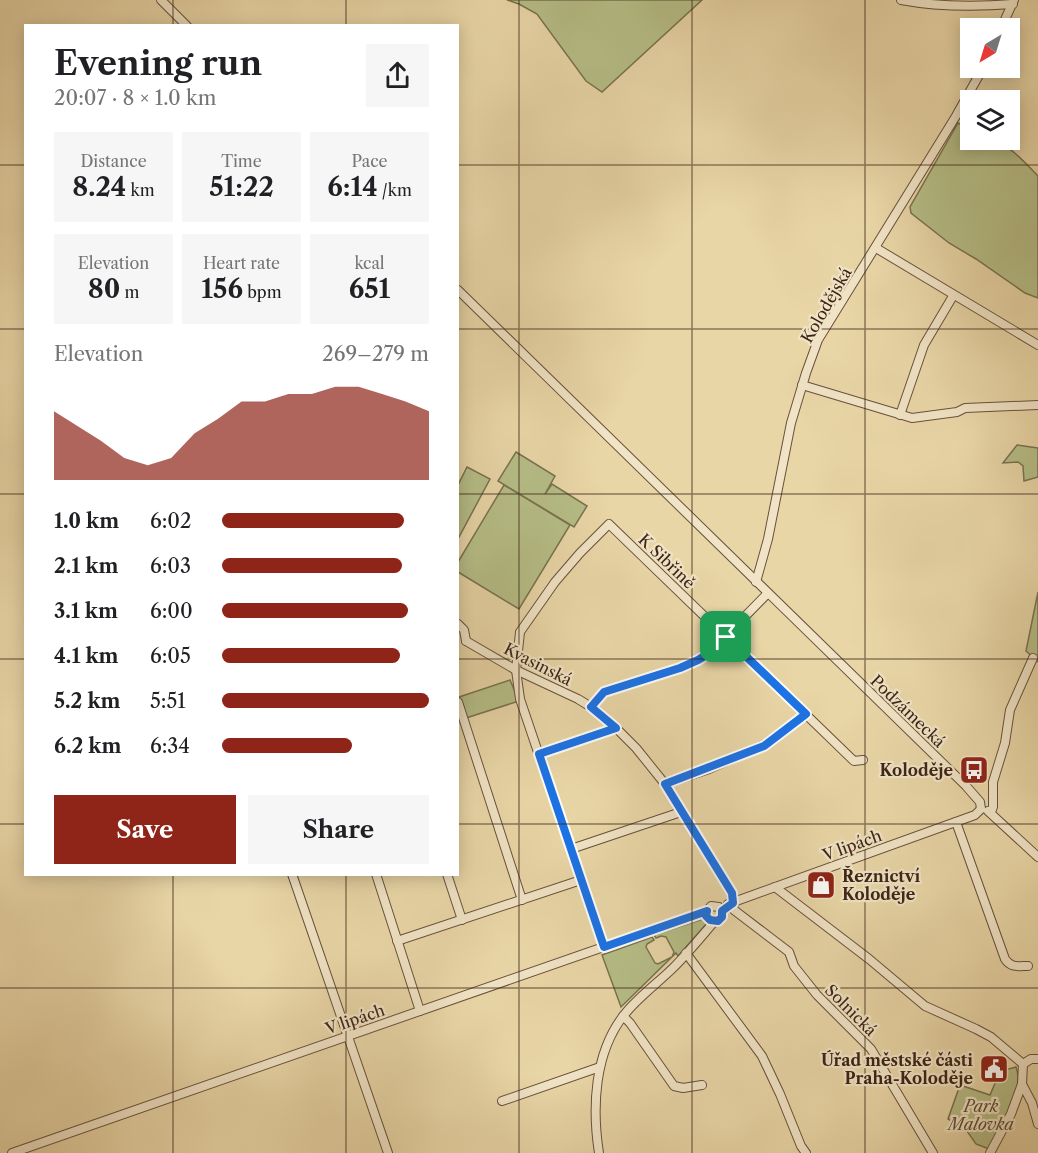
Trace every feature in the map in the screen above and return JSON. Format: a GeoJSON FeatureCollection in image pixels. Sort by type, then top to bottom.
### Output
{"type":"FeatureCollection","features":[{"type":"Feature","properties":{"kind":"street"},"geometry":{"type":"LineString","coordinates":[[161,0],[185,24]]}},
{"type":"Feature","properties":{"kind":"street"},"geometry":{"type":"LineString","coordinates":[[901,0],[927,5],[974,7],[1013,2]]}},
{"type":"Feature","properties":{"kind":"street"},"geometry":{"type":"LineString","coordinates":[[1006,18],[1013,2]]}},
{"type":"Feature","properties":{"kind":"street","name":"Kolodějská"},"geometry":{"type":"LineString","coordinates":[[756,582],[768,539],[790,423],[818,340],[977,78]]}},
{"type":"Feature","properties":{"kind":"street"},"geometry":{"type":"LineString","coordinates":[[876,248],[1038,345]]}},
{"type":"Feature","properties":{"kind":"street","name":"Podzámecká"},"geometry":{"type":"LineString","coordinates":[[459,291],[966,786],[978,799],[981,809]]}},
{"type":"Feature","properties":{"kind":"street"},"geometry":{"type":"LineString","coordinates":[[900,414],[924,345],[953,296]]}},
{"type":"Feature","properties":{"kind":"street"},"geometry":{"type":"LineString","coordinates":[[802,385],[912,418],[957,412],[965,408],[1038,405]]}},
{"type":"Feature","properties":{"kind":"street","name":"K Sibřině"},"geometry":{"type":"LineString","coordinates":[[516,670],[520,632],[573,560],[609,524],[855,761],[863,760]]}},
{"type":"Feature","properties":{"kind":"street"},"geometry":{"type":"LineString","coordinates":[[591,707],[604,692],[680,668],[708,654],[768,593]]}},
{"type":"Feature","properties":{"kind":"street","name":"Kvasinská"},"geometry":{"type":"LineString","coordinates":[[459,625],[464,630],[462,642],[591,707],[636,748],[665,784],[732,893],[731,903]]}},
{"type":"Feature","properties":{"kind":"street"},"geometry":{"type":"LineString","coordinates":[[991,812],[993,782],[998,771],[1010,711],[1034,658]]}},
{"type":"Feature","properties":{"kind":"street"},"geometry":{"type":"LineString","coordinates":[[516,670],[519,695],[604,947]]}},
{"type":"Feature","properties":{"kind":"street"},"geometry":{"type":"LineString","coordinates":[[459,705],[522,900]]}},
{"type":"Feature","properties":{"kind":"street"},"geometry":{"type":"LineString","coordinates":[[665,784],[764,746],[806,714]]}},
{"type":"Feature","properties":{"kind":"street"},"geometry":{"type":"LineString","coordinates":[[539,754],[616,728]]}},
{"type":"Feature","properties":{"kind":"street"},"geometry":{"type":"LineString","coordinates":[[981,809],[991,812],[1038,857]]}},
{"type":"Feature","properties":{"kind":"street","name":"V lipách"},"geometry":{"type":"LineString","coordinates":[[721,909],[731,903],[975,815],[981,809]]}},
{"type":"Feature","properties":{"kind":"street"},"geometry":{"type":"LineString","coordinates":[[571,849],[681,812]]}},
{"type":"Feature","properties":{"kind":"street"},"geometry":{"type":"LineString","coordinates":[[956,822],[1005,959],[1008,964],[1014,966],[1028,966]]}},
{"type":"Feature","properties":{"kind":"street"},"geometry":{"type":"LineString","coordinates":[[293,876],[388,1153]]}},
{"type":"Feature","properties":{"kind":"street"},"geometry":{"type":"LineString","coordinates":[[376,876],[420,1011]]}},
{"type":"Feature","properties":{"kind":"street"},"geometry":{"type":"LineString","coordinates":[[448,876],[462,920]]}},
{"type":"Feature","properties":{"kind":"street"},"geometry":{"type":"LineString","coordinates":[[397,941],[581,880]]}},
{"type":"Feature","properties":{"kind":"street"},"geometry":{"type":"LineString","coordinates":[[775,887],[869,959],[925,1006],[983,1033],[1023,1064]]}},
{"type":"Feature","properties":{"kind":"street","name":"Solnická"},"geometry":{"type":"LineString","coordinates":[[731,903],[739,915],[789,952],[794,966],[817,995],[871,1049],[933,1153]]}},
{"type":"Feature","properties":{"kind":"street"},"geometry":{"type":"LineString","coordinates":[[598,1153],[595,1112],[600,1068],[611,1035],[622,1016],[714,922],[720,919],[721,909],[711,906],[707,911],[708,918],[714,922]]}},
{"type":"Feature","properties":{"kind":"street","name":"V lipách"},"geometry":{"type":"LineString","coordinates":[[12,1153],[707,911]]}},
{"type":"Feature","properties":{"kind":"street"},"geometry":{"type":"LineString","coordinates":[[686,953],[762,1056],[806,1153]]}},
{"type":"Feature","properties":{"kind":"street"},"geometry":{"type":"LineString","coordinates":[[622,1016],[630,1023],[674,1086],[683,1088],[702,1085]]}},
{"type":"Feature","properties":{"kind":"street"},"geometry":{"type":"LineString","coordinates":[[1023,1064],[1031,1059],[1038,1059]]}},
{"type":"Feature","properties":{"kind":"street"},"geometry":{"type":"LineString","coordinates":[[990,1153],[1011,1114],[1022,1084],[1023,1064]]}},
{"type":"Feature","properties":{"kind":"street"},"geometry":{"type":"LineString","coordinates":[[502,1101],[600,1068]]}},
{"type":"Feature","properties":{"kind":"street"},"geometry":{"type":"LineString","coordinates":[[1022,1084],[1032,1103],[1038,1124]]}},
{"type":"Feature","properties":{"kind":"green space"},"geometry":{"type":"Polygon","coordinates":[[[507,0],[702,0],[602,92],[586,81],[537,14],[507,0]]]}},
{"type":"Feature","properties":{"kind":"green space"},"geometry":{"type":"Polygon","coordinates":[[[958,123],[960,124],[960,150],[1010,150],[1038,176],[1038,298],[1025,293],[949,243],[911,213],[910,207],[958,123]]]}},
{"type":"Feature","properties":{"kind":"green space"},"geometry":{"type":"Polygon","coordinates":[[[1017,445],[1038,448],[1038,477],[1024,481],[1023,466],[1018,462],[1003,463],[1017,445]]]}},
{"type":"Feature","properties":{"kind":"green space"},"geometry":{"type":"Polygon","coordinates":[[[516,452],[555,476],[545,494],[552,484],[587,506],[574,527],[498,481],[516,452]]]}},
{"type":"Feature","properties":{"kind":"green space"},"geometry":{"type":"Polygon","coordinates":[[[467,467],[490,479],[459,537],[459,483],[467,467]]]}},
{"type":"Feature","properties":{"kind":"green space"},"geometry":{"type":"Polygon","coordinates":[[[504,485],[570,525],[519,609],[459,573],[459,560],[504,485]]]}},
{"type":"Feature","properties":{"kind":"green space"},"geometry":{"type":"Polygon","coordinates":[[[1038,592],[1038,662],[1026,651],[1038,592]]]}},
{"type":"Feature","properties":{"kind":"green space"},"geometry":{"type":"Polygon","coordinates":[[[510,680],[519,701],[466,718],[459,697],[510,680]]]}},
{"type":"Feature","properties":{"kind":"green space"},"geometry":{"type":"Polygon","coordinates":[[[706,918],[708,922],[678,956],[676,953],[672,957],[674,952],[666,937],[656,938],[654,935],[706,918]]]}},
{"type":"Feature","properties":{"kind":"green space"},"geometry":{"type":"Polygon","coordinates":[[[652,937],[654,940],[646,947],[655,963],[658,964],[672,957],[621,1007],[602,955],[652,937]]]}},
{"type":"Feature","properties":{"kind":"green space","name":"Park Malovka"},"geometry":{"type":"Polygon","coordinates":[[[1002,1067],[1009,1069],[1016,1067],[1017,1088],[1010,1109],[989,1149],[976,1144],[967,1131],[948,1119],[960,1085],[990,1095],[1002,1067]]]}},
{"type":"Feature","properties":{"kind":"place","name":"Koloděje"},"geometry":{"type":"Point","coordinates":[974,770]}},
{"type":"Feature","properties":{"kind":"place","name":"Řeznictví Koloděje"},"geometry":{"type":"Point","coordinates":[821,885]}},
{"type":"Feature","properties":{"kind":"place","name":"Úřad městské části Praha-Koloděje"},"geometry":{"type":"Point","coordinates":[994,1069]}},
{"type":"Feature","properties":{"kind":"route"},"geometry":{"type":"LineString","coordinates":[[726,637],[806,714],[764,746],[665,784],[732,893],[733,903],[722,911],[722,917],[718,921],[710,920],[706,916],[707,911],[604,947],[539,754],[616,728],[591,707],[604,692],[698,660],[726,637]]}}]}
